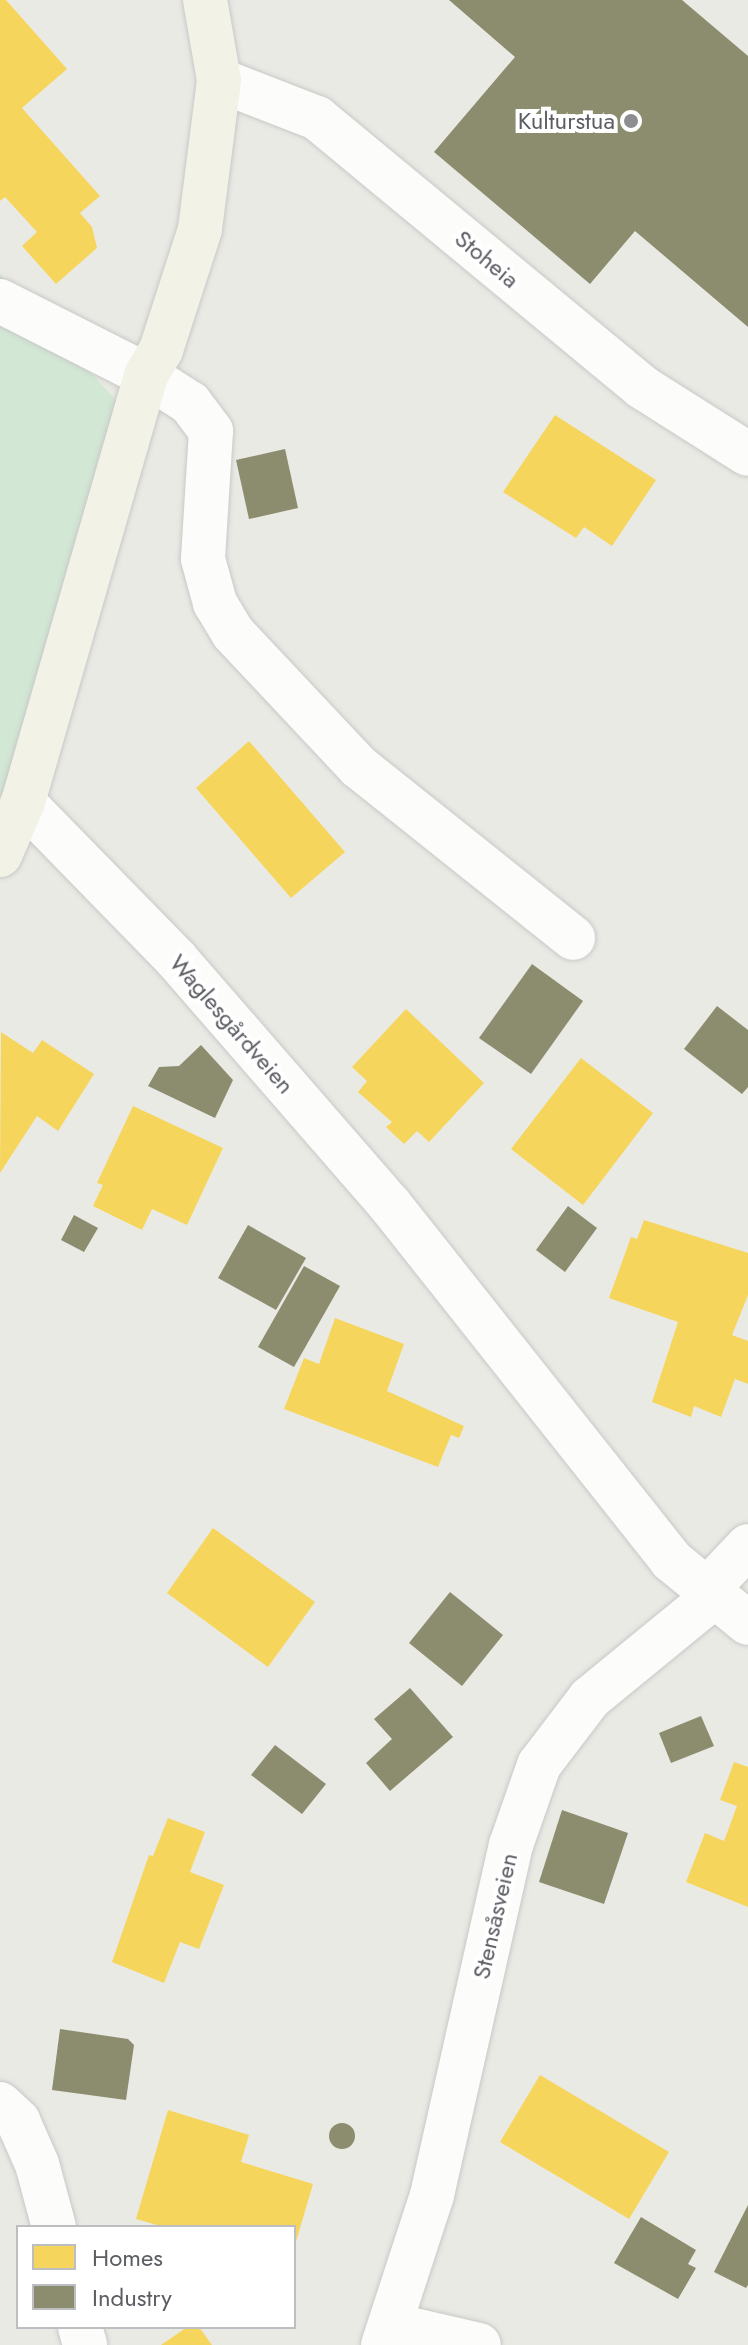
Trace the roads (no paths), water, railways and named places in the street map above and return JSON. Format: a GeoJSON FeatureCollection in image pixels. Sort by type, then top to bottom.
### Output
{"type":"FeatureCollection","features":[{"type":"Feature","properties":{"kind":"main road"},"geometry":{"type":"LineString","coordinates":[[0,855],[23,802],[146,375],[161,350],[200,229],[219,80],[205,0]]}},
{"type":"Feature","properties":{"kind":"street","name":"Stoheia"},"geometry":{"type":"LineString","coordinates":[[219,80],[317,118],[642,387],[748,454]]}},
{"type":"Feature","properties":{"kind":"street"},"geometry":{"type":"LineString","coordinates":[[0,301],[146,375],[190,403],[211,431],[203,559],[215,603],[233,633],[359,767],[573,938]]}},
{"type":"Feature","properties":{"kind":"street","name":"Waglesgårdveien"},"geometry":{"type":"LineString","coordinates":[[23,802],[177,960],[370,1182],[671,1560],[712,1598]]}},
{"type":"Feature","properties":{"kind":"street"},"geometry":{"type":"LineString","coordinates":[[748,1546],[717,1579],[712,1598],[748,1623]]}},
{"type":"Feature","properties":{"kind":"street","name":"Stensåsveien"},"geometry":{"type":"LineString","coordinates":[[388,2335],[432,2195],[511,1845],[539,1765],[590,1698],[712,1598]]}},
{"type":"Feature","properties":{"kind":"street"},"geometry":{"type":"LineString","coordinates":[[0,2104],[18,2121],[37,2164],[53,2225]]}},
{"type":"Feature","properties":{"kind":"street"},"geometry":{"type":"LineString","coordinates":[[388,2335],[479,2345]]}},
{"type":"Feature","properties":{"kind":"place","name":"Kulturstua"},"geometry":{"type":"Point","coordinates":[631,121]}}]}
